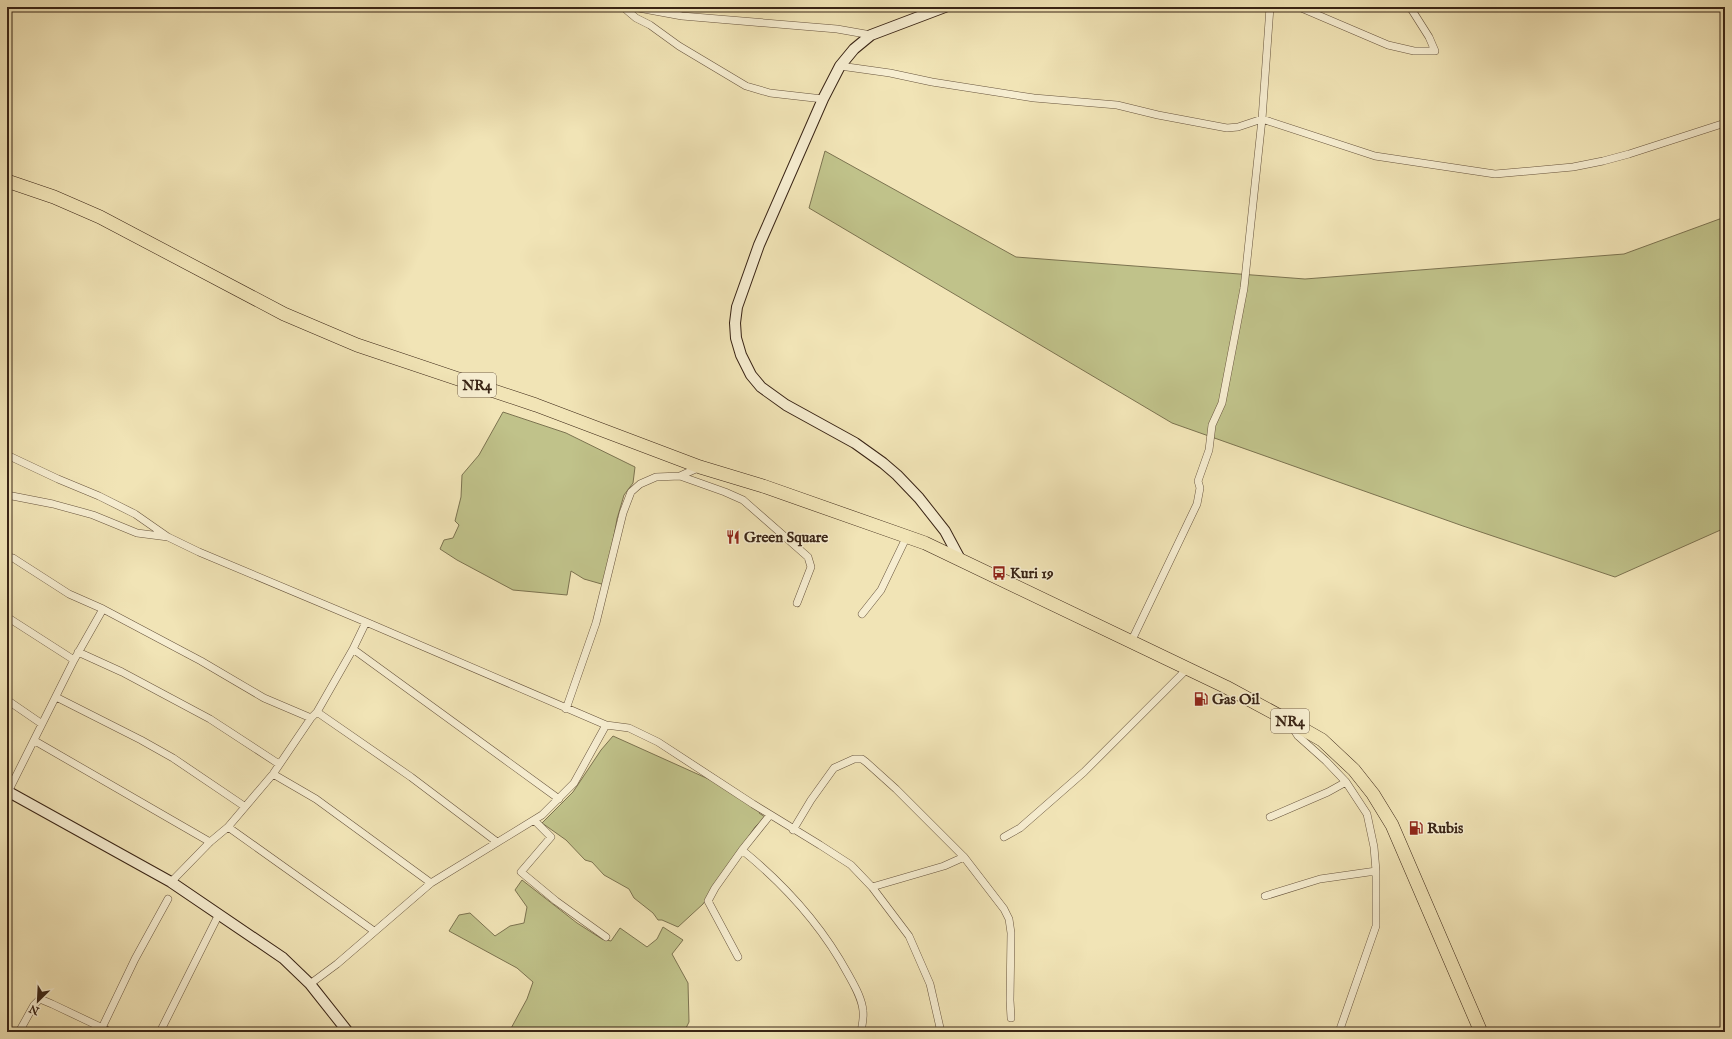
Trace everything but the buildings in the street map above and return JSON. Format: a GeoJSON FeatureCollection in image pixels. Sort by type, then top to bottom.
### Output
{"type":"FeatureCollection","features":[{"type":"Feature","properties":{"kind":"highway","name":"NR4"},"geometry":{"type":"LineString","coordinates":[[7,181],[54,197],[100,217],[284,314],[315,328],[395,358],[536,405],[700,467],[763,486],[907,536],[960,559],[1187,669],[1287,720],[1322,740],[1354,770],[1373,794],[1392,825],[1480,1030]]}},
{"type":"Feature","properties":{"kind":"main road"},"geometry":{"type":"LineString","coordinates":[[945,7],[931,9],[871,35],[854,49],[840,66],[823,99],[759,245],[742,294],[735,323],[736,338],[741,355],[751,375],[761,387],[774,397],[846,437],[883,463],[897,475],[914,492],[945,531],[960,559]]}},
{"type":"Feature","properties":{"kind":"main road"},"geometry":{"type":"LineString","coordinates":[[8,791],[171,882],[283,958],[310,984],[348,1032]]}},
{"type":"Feature","properties":{"kind":"street"},"geometry":{"type":"LineString","coordinates":[[623,7],[636,18],[650,25],[679,46],[746,86],[770,93],[823,99]]}},
{"type":"Feature","properties":{"kind":"street"},"geometry":{"type":"LineString","coordinates":[[633,7],[682,16],[837,29],[871,35]]}},
{"type":"Feature","properties":{"kind":"street"},"geometry":{"type":"LineString","coordinates":[[1131,642],[1197,504],[1200,488],[1198,481],[1209,450],[1212,425],[1222,403],[1244,288],[1262,119],[1270,7]]}},
{"type":"Feature","properties":{"kind":"street"},"geometry":{"type":"LineString","coordinates":[[1299,7],[1388,45],[1414,51],[1435,52],[1429,36],[1410,7]]}},
{"type":"Feature","properties":{"kind":"street"},"geometry":{"type":"LineString","coordinates":[[840,66],[890,73],[932,82],[1028,97],[1118,105],[1158,116],[1227,128],[1238,127],[1262,119],[1375,156],[1495,174],[1573,167],[1603,161],[1725,123]]}},
{"type":"Feature","properties":{"kind":"street"},"geometry":{"type":"LineString","coordinates":[[7,455],[58,480],[99,496],[135,514],[168,537],[199,552],[366,622],[606,726],[629,728],[658,742],[793,830],[837,855],[851,865],[872,887],[909,936],[930,984],[941,1032]]}},
{"type":"Feature","properties":{"kind":"street"},"geometry":{"type":"LineString","coordinates":[[566,709],[596,623],[626,502],[632,492],[640,484],[656,477],[680,476],[700,467]]}},
{"type":"Feature","properties":{"kind":"street"},"geometry":{"type":"LineString","coordinates":[[680,476],[725,492],[742,500],[808,557],[812,567],[796,603]]}},
{"type":"Feature","properties":{"kind":"street"},"geometry":{"type":"LineString","coordinates":[[7,495],[53,504],[93,515],[137,533],[168,537]]}},
{"type":"Feature","properties":{"kind":"street"},"geometry":{"type":"LineString","coordinates":[[862,614],[881,590],[907,536]]}},
{"type":"Feature","properties":{"kind":"street"},"geometry":{"type":"LineString","coordinates":[[7,557],[13,558],[69,594],[103,609],[208,664],[264,698],[311,718]]}},
{"type":"Feature","properties":{"kind":"street"},"geometry":{"type":"LineString","coordinates":[[8,791],[35,741],[78,652],[103,609]]}},
{"type":"Feature","properties":{"kind":"street"},"geometry":{"type":"LineString","coordinates":[[7,617],[74,660]]}},
{"type":"Feature","properties":{"kind":"street"},"geometry":{"type":"LineString","coordinates":[[171,882],[210,842],[228,827],[244,806],[273,774],[278,764],[311,718],[317,712],[353,649],[366,622]]}},
{"type":"Feature","properties":{"kind":"street"},"geometry":{"type":"LineString","coordinates":[[353,649],[559,799]]}},
{"type":"Feature","properties":{"kind":"street"},"geometry":{"type":"LineString","coordinates":[[78,652],[122,672],[210,719],[278,764]]}},
{"type":"Feature","properties":{"kind":"street"},"geometry":{"type":"LineString","coordinates":[[1004,838],[1020,828],[1079,777],[1187,669]]}},
{"type":"Feature","properties":{"kind":"street"},"geometry":{"type":"LineString","coordinates":[[56,697],[173,758],[244,806]]}},
{"type":"Feature","properties":{"kind":"street"},"geometry":{"type":"LineString","coordinates":[[7,700],[42,724]]}},
{"type":"Feature","properties":{"kind":"street"},"geometry":{"type":"LineString","coordinates":[[317,712],[411,777],[497,842]]}},
{"type":"Feature","properties":{"kind":"street"},"geometry":{"type":"LineString","coordinates":[[1287,720],[1298,736],[1326,761],[1346,782],[1369,819],[1376,871],[1375,932],[1339,1032]]}},
{"type":"Feature","properties":{"kind":"street"},"geometry":{"type":"LineString","coordinates":[[310,984],[337,964],[431,883],[542,815],[574,783],[606,726]]}},
{"type":"Feature","properties":{"kind":"street"},"geometry":{"type":"LineString","coordinates":[[35,741],[210,842]]}},
{"type":"Feature","properties":{"kind":"street"},"geometry":{"type":"LineString","coordinates":[[793,830],[811,800],[834,768],[851,759],[857,758],[866,762],[896,789],[964,856],[980,879],[995,895],[1004,909],[1011,933],[1010,1000],[1012,1018]]}},
{"type":"Feature","properties":{"kind":"street"},"geometry":{"type":"LineString","coordinates":[[273,774],[316,799],[431,883]]}},
{"type":"Feature","properties":{"kind":"street"},"geometry":{"type":"LineString","coordinates":[[1270,817],[1328,792],[1346,782]]}},
{"type":"Feature","properties":{"kind":"street"},"geometry":{"type":"LineString","coordinates":[[738,957],[708,901],[719,882],[742,850],[770,815]]}},
{"type":"Feature","properties":{"kind":"street"},"geometry":{"type":"LineString","coordinates":[[534,820],[551,837],[521,872],[556,902],[606,937]]}},
{"type":"Feature","properties":{"kind":"street"},"geometry":{"type":"LineString","coordinates":[[228,827],[374,931]]}},
{"type":"Feature","properties":{"kind":"street"},"geometry":{"type":"LineString","coordinates":[[742,850],[757,862],[810,917],[835,949],[860,1000],[863,1014],[861,1032]]}},
{"type":"Feature","properties":{"kind":"street"},"geometry":{"type":"LineString","coordinates":[[872,887],[944,866],[964,856]]}},
{"type":"Feature","properties":{"kind":"street"},"geometry":{"type":"LineString","coordinates":[[1265,896],[1320,879],[1376,871]]}},
{"type":"Feature","properties":{"kind":"street"},"geometry":{"type":"LineString","coordinates":[[101,1030],[135,959],[168,899]]}},
{"type":"Feature","properties":{"kind":"street"},"geometry":{"type":"LineString","coordinates":[[160,1032],[219,914]]}},
{"type":"Feature","properties":{"kind":"street"},"geometry":{"type":"LineString","coordinates":[[19,1032],[34,1005],[40,999],[101,1030],[111,1032]]}},
{"type":"Feature","properties":{"kind":"green space"},"geometry":{"type":"Polygon","coordinates":[[[825,151],[1016,257],[1305,279],[1624,254],[1725,217],[1725,528],[1615,577],[1463,526],[1172,423],[809,208],[825,151]]]}},
{"type":"Feature","properties":{"kind":"green space"},"geometry":{"type":"Polygon","coordinates":[[[503,412],[566,433],[635,467],[633,483],[624,495],[617,519],[605,585],[584,579],[571,571],[567,595],[513,590],[457,560],[440,549],[444,540],[453,538],[459,525],[455,521],[461,497],[462,475],[479,455],[503,412]]]}},
{"type":"Feature","properties":{"kind":"green space"},"geometry":{"type":"Polygon","coordinates":[[[613,736],[724,786],[761,810],[759,813],[765,817],[755,827],[703,904],[678,927],[662,920],[658,920],[653,913],[634,898],[629,889],[604,875],[592,862],[585,860],[566,840],[542,823],[573,792],[601,750],[613,736]]]}},
{"type":"Feature","properties":{"kind":"green space"},"geometry":{"type":"Polygon","coordinates":[[[522,880],[577,923],[602,939],[611,941],[620,928],[647,947],[657,939],[663,927],[683,940],[672,954],[688,983],[689,1022],[684,1032],[621,1032],[620,1029],[606,1032],[509,1032],[527,999],[533,982],[517,968],[449,931],[459,915],[470,913],[495,936],[510,926],[524,923],[527,907],[515,890],[522,880]]]}},
{"type":"Feature","properties":{"kind":"place","name":"Green Square"},"geometry":{"type":"Point","coordinates":[733,537]}},
{"type":"Feature","properties":{"kind":"place","name":"Kuri 19"},"geometry":{"type":"Point","coordinates":[999,573]}},
{"type":"Feature","properties":{"kind":"place","name":"Gas Oil"},"geometry":{"type":"Point","coordinates":[1201,699]}},
{"type":"Feature","properties":{"kind":"place","name":"Rubis"},"geometry":{"type":"Point","coordinates":[1416,828]}}]}
